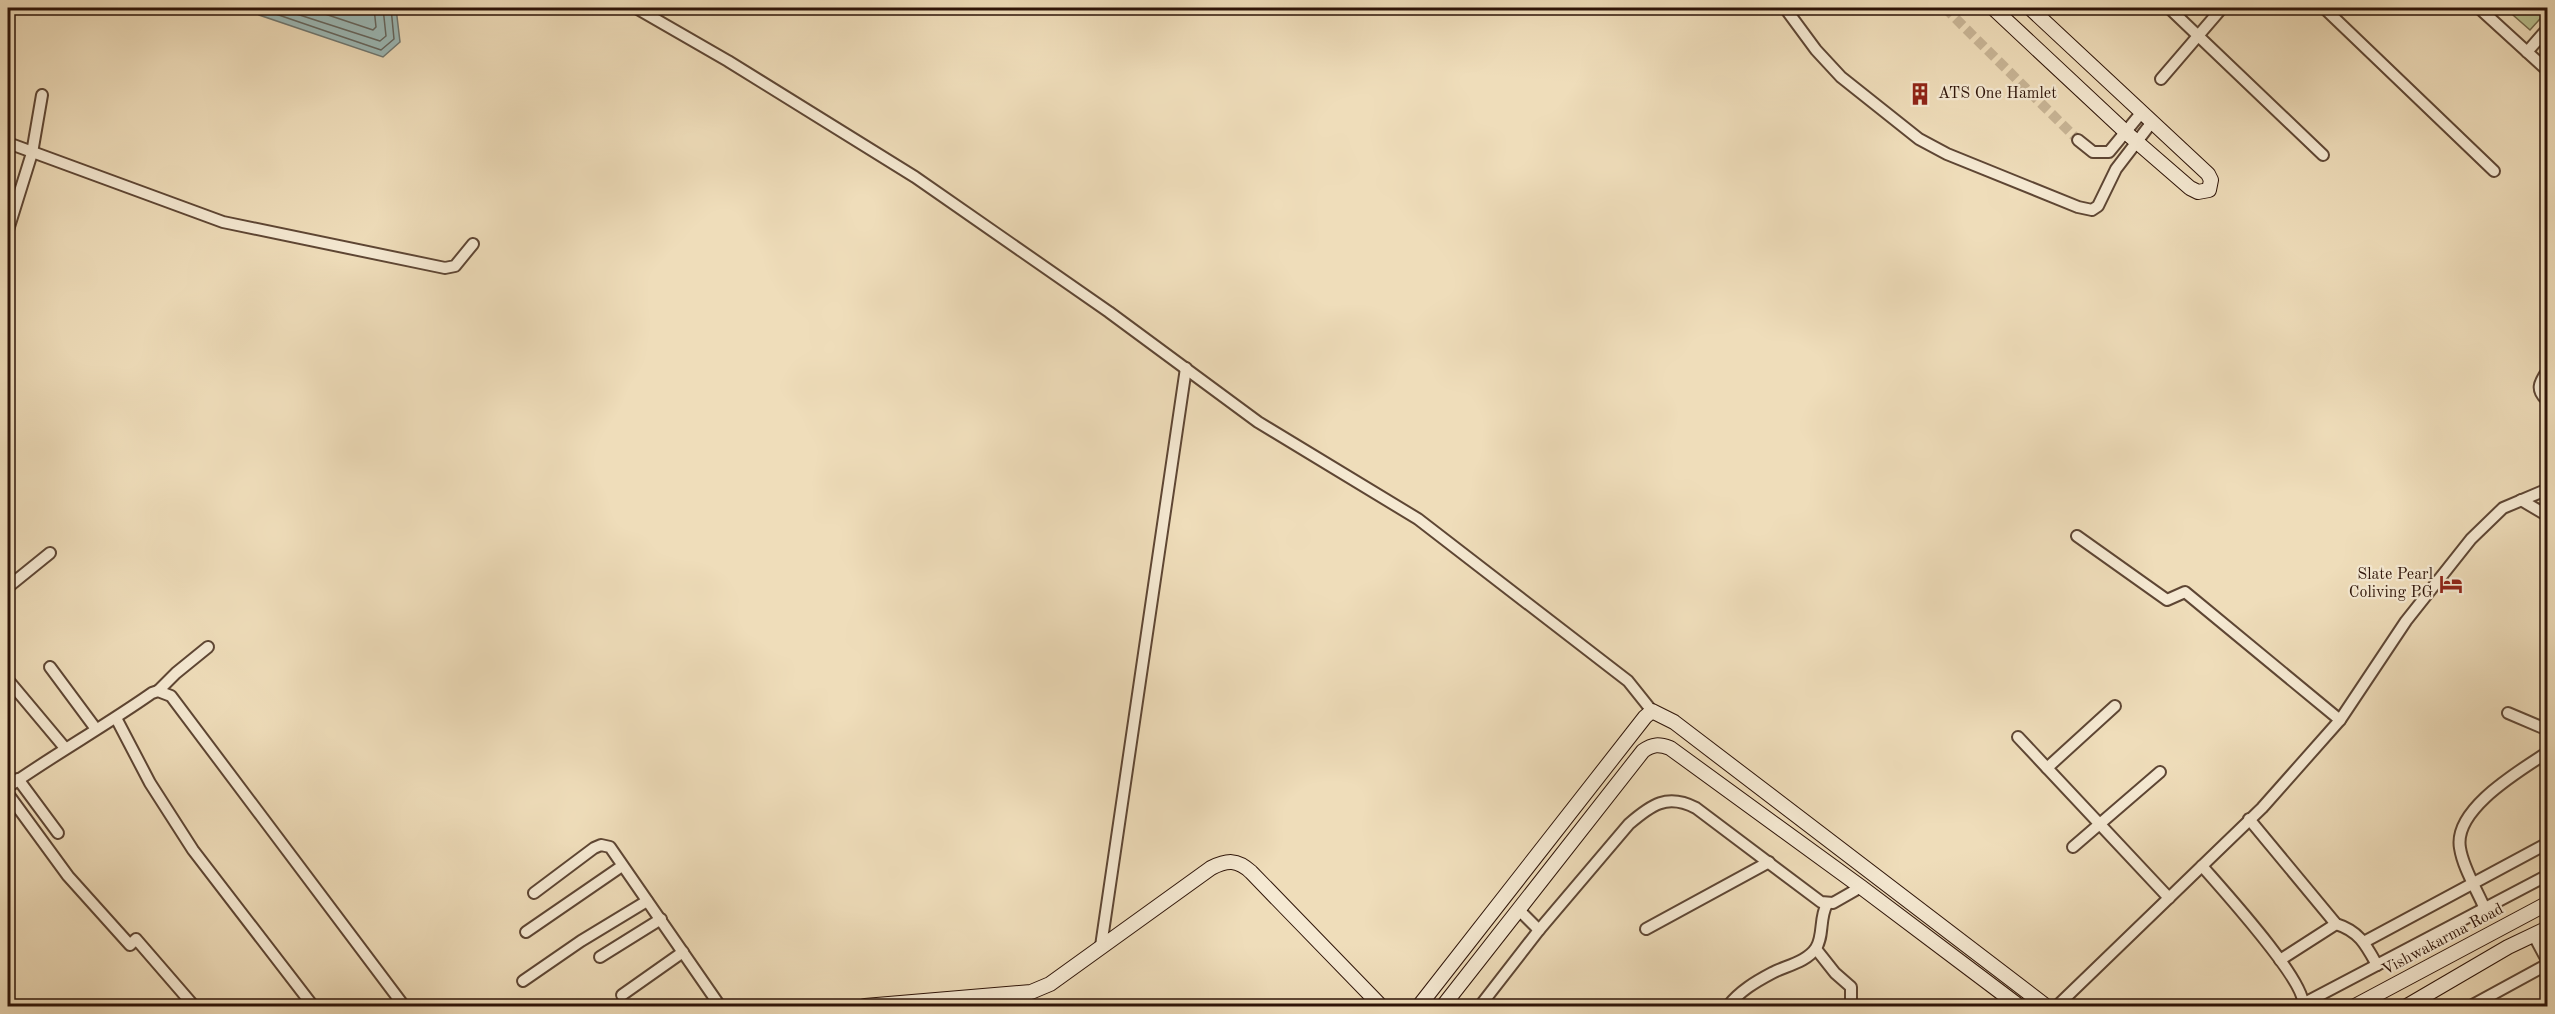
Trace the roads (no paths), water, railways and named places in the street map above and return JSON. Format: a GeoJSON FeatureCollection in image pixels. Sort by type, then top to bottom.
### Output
{"type":"FeatureCollection","features":[{"type":"Feature","properties":{"kind":"street"},"geometry":{"type":"LineString","coordinates":[[636,8],[728,61],[915,177],[1284,439],[1418,519],[1628,681],[1652,711],[1674,722],[2046,1006]]}},
{"type":"Feature","properties":{"kind":"street"},"geometry":{"type":"LineString","coordinates":[[1785,8],[1816,50],[1842,77],[1920,139],[1947,154],[2078,207],[2092,210],[2098,206],[2132,138],[2147,117]]}},
{"type":"Feature","properties":{"kind":"street"},"geometry":{"type":"LineString","coordinates":[[1993,8],[2132,138],[2190,188],[2198,192],[2209,189],[2211,180],[2208,174],[2030,8]]}},
{"type":"Feature","properties":{"kind":"street"},"geometry":{"type":"LineString","coordinates":[[2169,8],[2323,155]]}},
{"type":"Feature","properties":{"kind":"street"},"geometry":{"type":"LineString","coordinates":[[2161,79],[2222,8]]}},
{"type":"Feature","properties":{"kind":"street"},"geometry":{"type":"LineString","coordinates":[[2324,8],[2494,171]]}},
{"type":"Feature","properties":{"kind":"street"},"geometry":{"type":"LineString","coordinates":[[2479,8],[2547,71]]}},
{"type":"Feature","properties":{"kind":"street"},"geometry":{"type":"LineString","coordinates":[[2526,52],[2547,28]]}},
{"type":"Feature","properties":{"kind":"street"},"geometry":{"type":"LineString","coordinates":[[8,230],[32,153],[42,95]]}},
{"type":"Feature","properties":{"kind":"street"},"geometry":{"type":"LineString","coordinates":[[2078,140],[2093,152],[2104,153],[2132,138]]}},
{"type":"Feature","properties":{"kind":"street"},"geometry":{"type":"LineString","coordinates":[[8,144],[223,222],[325,244],[445,267],[455,266],[473,244]]}},
{"type":"Feature","properties":{"kind":"street"},"geometry":{"type":"LineString","coordinates":[[1101,946],[1186,368]]}},
{"type":"Feature","properties":{"kind":"street"},"geometry":{"type":"LineString","coordinates":[[2547,370],[2538,387],[2539,393],[2547,401]]}},
{"type":"Feature","properties":{"kind":"street"},"geometry":{"type":"LineString","coordinates":[[2057,1006],[2249,819],[2340,720],[2406,621],[2471,539],[2497,513],[2547,489]]}},
{"type":"Feature","properties":{"kind":"street"},"geometry":{"type":"LineString","coordinates":[[2521,500],[2547,516]]}},
{"type":"Feature","properties":{"kind":"street"},"geometry":{"type":"LineString","coordinates":[[2077,536],[2167,600],[2185,592],[2340,720]]}},
{"type":"Feature","properties":{"kind":"street"},"geometry":{"type":"LineString","coordinates":[[8,587],[50,553]]}},
{"type":"Feature","properties":{"kind":"street"},"geometry":{"type":"LineString","coordinates":[[8,787],[65,747],[158,691],[208,647]]}},
{"type":"Feature","properties":{"kind":"street"},"geometry":{"type":"LineString","coordinates":[[50,667],[96,729]]}},
{"type":"Feature","properties":{"kind":"street"},"geometry":{"type":"LineString","coordinates":[[8,680],[65,747]]}},
{"type":"Feature","properties":{"kind":"street"},"geometry":{"type":"LineString","coordinates":[[158,691],[171,696],[404,1006]]}},
{"type":"Feature","properties":{"kind":"street"},"geometry":{"type":"LineString","coordinates":[[2047,768],[2115,706]]}},
{"type":"Feature","properties":{"kind":"street"},"geometry":{"type":"LineString","coordinates":[[1419,1006],[1652,711]]}},
{"type":"Feature","properties":{"kind":"street"},"geometry":{"type":"LineString","coordinates":[[2508,713],[2547,730]]}},
{"type":"Feature","properties":{"kind":"street"},"geometry":{"type":"LineString","coordinates":[[116,718],[150,783],[193,850],[314,1006]]}},
{"type":"Feature","properties":{"kind":"street"},"geometry":{"type":"LineString","coordinates":[[2018,738],[2169,898]]}},
{"type":"Feature","properties":{"kind":"street"},"geometry":{"type":"LineString","coordinates":[[1443,1006],[1643,751],[1652,745],[1659,745],[1670,748],[2019,1006]]}},
{"type":"Feature","properties":{"kind":"street"},"geometry":{"type":"LineString","coordinates":[[2482,902],[2460,848],[2462,829],[2472,812],[2488,795],[2504,781],[2547,752]]}},
{"type":"Feature","properties":{"kind":"street"},"geometry":{"type":"LineString","coordinates":[[2073,847],[2160,772]]}},
{"type":"Feature","properties":{"kind":"street"},"geometry":{"type":"LineString","coordinates":[[18,779],[58,833]]}},
{"type":"Feature","properties":{"kind":"street"},"geometry":{"type":"LineString","coordinates":[[8,794],[68,876],[130,945],[136,939],[194,1006]]}},
{"type":"Feature","properties":{"kind":"street"},"geometry":{"type":"LineString","coordinates":[[1480,1006],[1539,930],[1629,824],[1643,812],[1669,800],[1696,808],[1827,904]]}},
{"type":"Feature","properties":{"kind":"street"},"geometry":{"type":"LineString","coordinates":[[2249,819],[2336,924],[2353,931],[2364,942],[2374,960]]}},
{"type":"Feature","properties":{"kind":"street"},"geometry":{"type":"LineString","coordinates":[[2364,942],[2547,843]]}},
{"type":"Feature","properties":{"kind":"street"},"geometry":{"type":"LineString","coordinates":[[534,892],[601,845],[610,847],[720,1006]]}},
{"type":"Feature","properties":{"kind":"street"},"geometry":{"type":"LineString","coordinates":[[865,1006],[1031,992],[1050,984],[1210,868],[1232,860],[1243,864],[1381,1006]]}},
{"type":"Feature","properties":{"kind":"street"},"geometry":{"type":"LineString","coordinates":[[1646,929],[1768,862]]}},
{"type":"Feature","properties":{"kind":"street"},"geometry":{"type":"LineString","coordinates":[[526,932],[622,866]]}},
{"type":"Feature","properties":{"kind":"street"},"geometry":{"type":"LineString","coordinates":[[2202,866],[2280,960],[2302,1000],[2482,902],[2547,875]]}},
{"type":"Feature","properties":{"kind":"street"},"geometry":{"type":"LineString","coordinates":[[1728,1006],[1738,993],[1771,973],[1807,957],[1816,949],[1822,913],[1827,904],[1861,887]]}},
{"type":"Feature","properties":{"kind":"street"},"geometry":{"type":"LineString","coordinates":[[523,981],[581,941],[647,901]]}},
{"type":"Feature","properties":{"kind":"street","name":"Vishwakarma Road"},"geometry":{"type":"LineString","coordinates":[[2355,1006],[2547,903]]}},
{"type":"Feature","properties":{"kind":"street"},"geometry":{"type":"LineString","coordinates":[[1519,910],[1539,930]]}},
{"type":"Feature","properties":{"kind":"street"},"geometry":{"type":"LineString","coordinates":[[600,957],[660,919]]}},
{"type":"Feature","properties":{"kind":"street"},"geometry":{"type":"LineString","coordinates":[[2280,960],[2336,924]]}},
{"type":"Feature","properties":{"kind":"street"},"geometry":{"type":"LineString","coordinates":[[2407,1006],[2508,947],[2547,928]]}},
{"type":"Feature","properties":{"kind":"street"},"geometry":{"type":"LineString","coordinates":[[2471,1006],[2547,963],[2534,936]]}},
{"type":"Feature","properties":{"kind":"street"},"geometry":{"type":"LineString","coordinates":[[1816,949],[1835,973],[1851,987],[1851,1003],[1848,1006]]}},
{"type":"Feature","properties":{"kind":"street"},"geometry":{"type":"LineString","coordinates":[[622,995],[683,952]]}},
{"type":"Feature","properties":{"kind":"water"},"geometry":{"type":"Polygon","coordinates":[[[253,8],[396,8],[400,42],[383,57],[259,15],[253,8]]]}},
{"type":"Feature","properties":{"kind":"tunnel"},"geometry":{"type":"LineString","coordinates":[[1945,8],[2078,140]]}},
{"type":"Feature","properties":{"kind":"place","name":"ATS One Hamlet"},"geometry":{"type":"Point","coordinates":[1920,94]}},
{"type":"Feature","properties":{"kind":"place","name":"Slate Pearl Coliving PG"},"geometry":{"type":"Point","coordinates":[2451,584]}}]}
